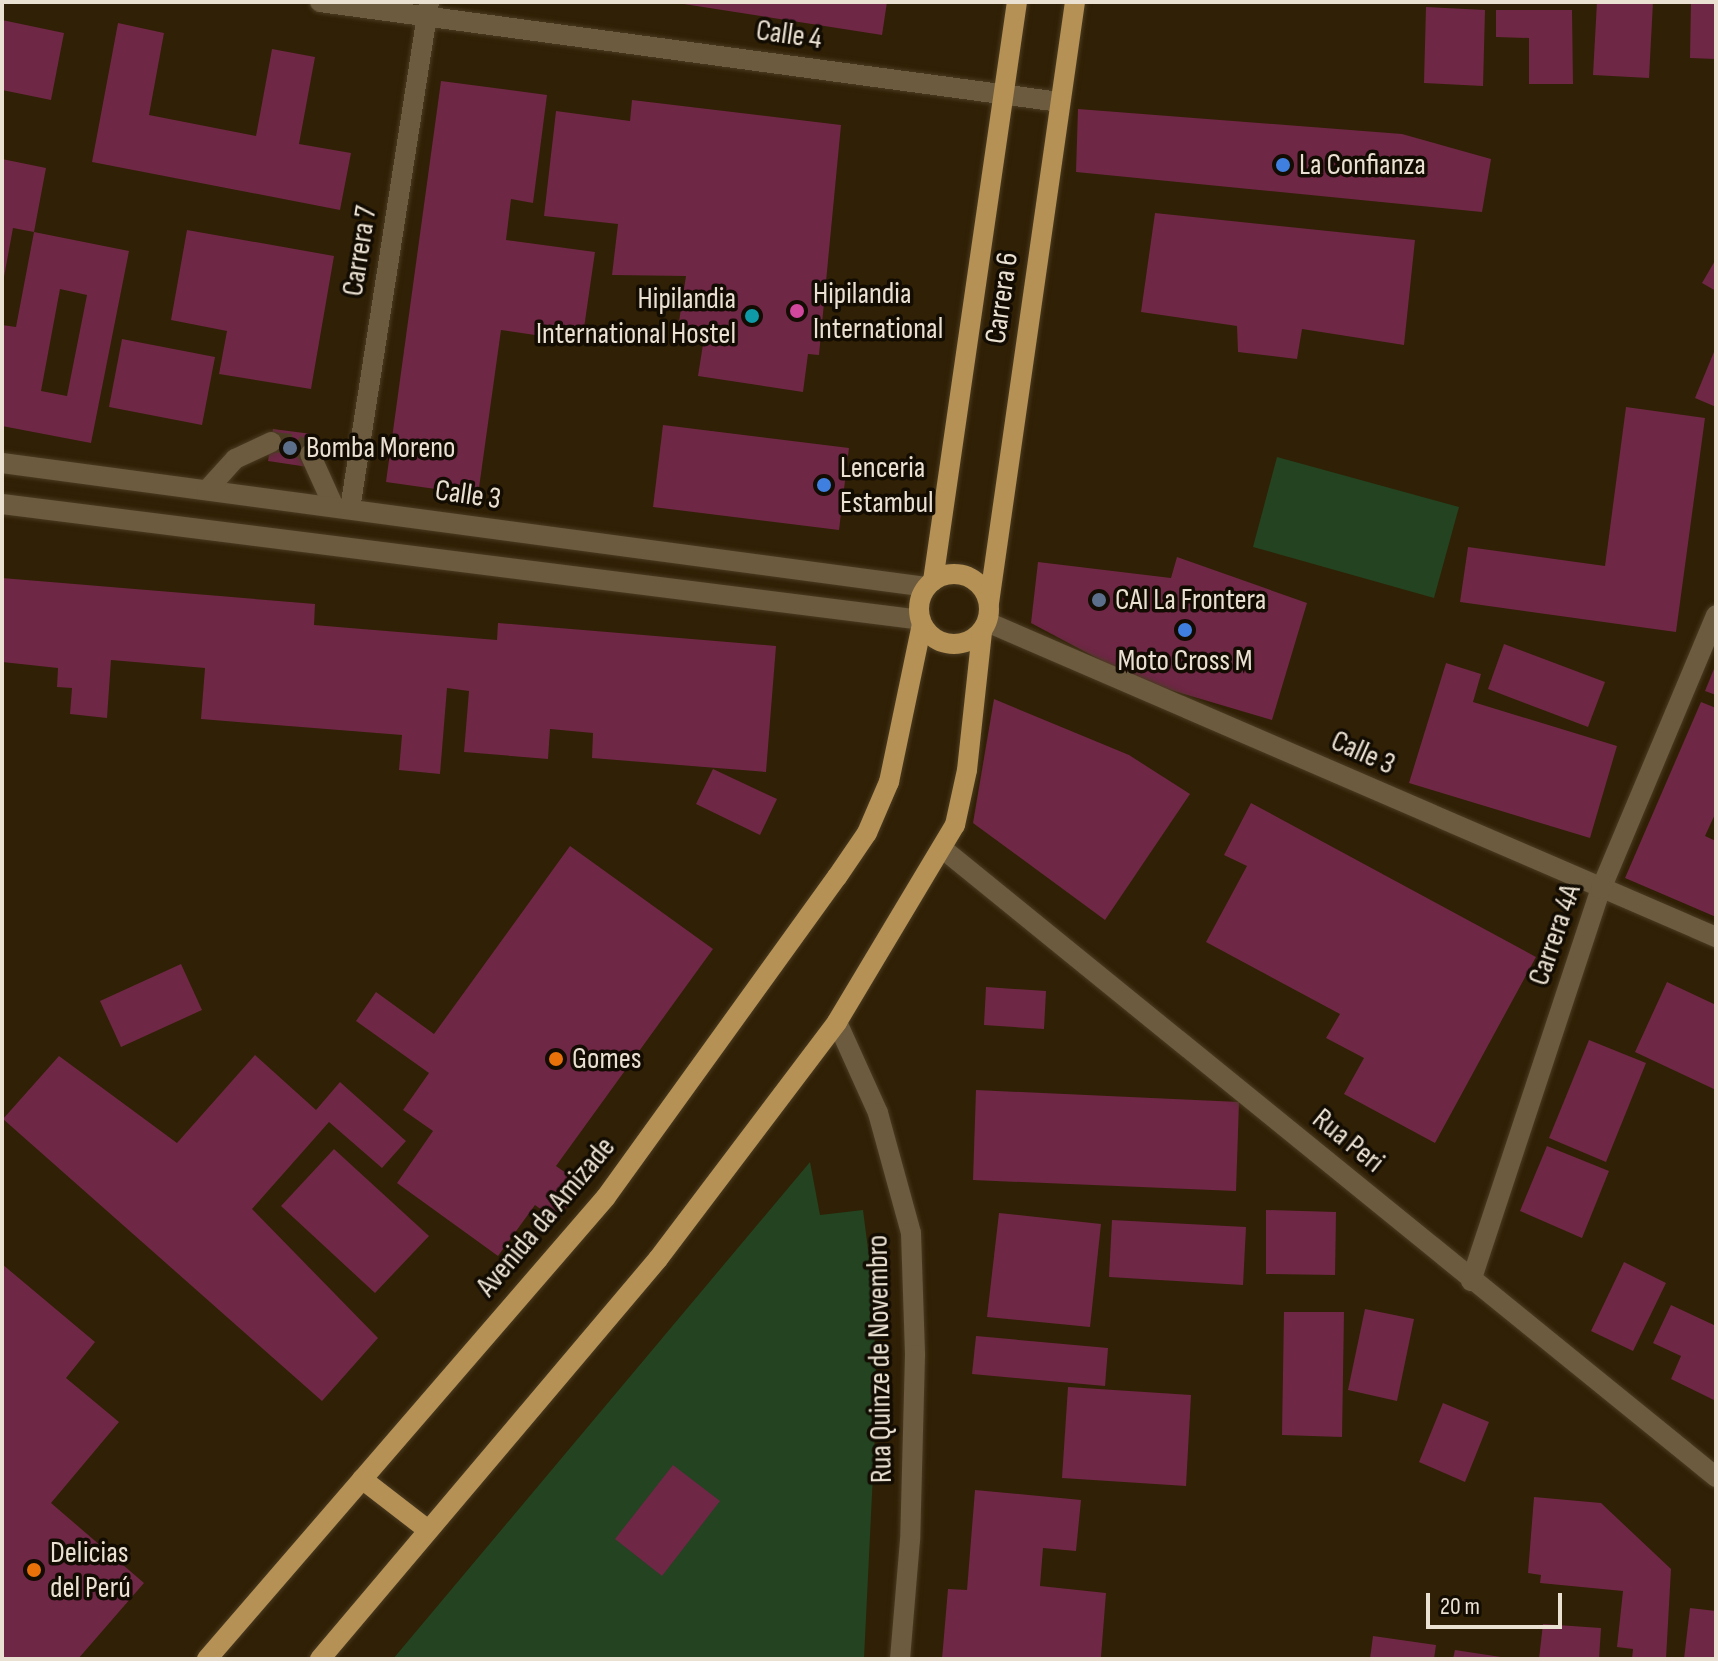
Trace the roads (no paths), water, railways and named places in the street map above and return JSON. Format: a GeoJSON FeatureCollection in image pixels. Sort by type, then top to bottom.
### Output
{"type":"FeatureCollection","features":[{"type":"Feature","properties":{"kind":"main road","name":"Carrera 6"},"geometry":{"type":"LineString","coordinates":[[929,584],[1017,2]]}},
{"type":"Feature","properties":{"kind":"main road","name":"Carrera 6"},"geometry":{"type":"LineString","coordinates":[[943,849],[955,825],[967,770],[1075,2]]}},
{"type":"Feature","properties":{"kind":"main road"},"geometry":{"type":"LineString","coordinates":[[952,574],[972,578],[986,619],[951,644],[922,622],[929,584],[952,574]]}},
{"type":"Feature","properties":{"kind":"main road","name":"Avenida da Amizade"},"geometry":{"type":"LineString","coordinates":[[207,1659],[606,1197],[837,877],[867,833],[889,782],[922,622]]}},
{"type":"Feature","properties":{"kind":"main road"},"geometry":{"type":"LineString","coordinates":[[320,1659],[658,1259],[837,1022],[943,849]]}},
{"type":"Feature","properties":{"kind":"main road"},"geometry":{"type":"LineString","coordinates":[[362,1479],[428,1530]]}},
{"type":"Feature","properties":{"kind":"street","name":"Calle 4"},"geometry":{"type":"LineString","coordinates":[[320,2],[428,9],[1060,102]]}},
{"type":"Feature","properties":{"kind":"street","name":"Carrera 7"},"geometry":{"type":"LineString","coordinates":[[342,508],[428,9]]}},
{"type":"Feature","properties":{"kind":"street"},"geometry":{"type":"LineString","coordinates":[[207,490],[235,459],[271,442]]}},
{"type":"Feature","properties":{"kind":"street"},"geometry":{"type":"LineString","coordinates":[[310,454],[342,508]]}},
{"type":"Feature","properties":{"kind":"street","name":"Calle 3"},"geometry":{"type":"LineString","coordinates":[[2,463],[929,584]]}},
{"type":"Feature","properties":{"kind":"street"},"geometry":{"type":"LineString","coordinates":[[2,504],[922,622]]}},
{"type":"Feature","properties":{"kind":"street","name":"Carrera 4A"},"geometry":{"type":"LineString","coordinates":[[1471,1281],[1601,889],[1716,615]]}},
{"type":"Feature","properties":{"kind":"street","name":"Calle 3"},"geometry":{"type":"LineString","coordinates":[[986,619],[1716,937]]}},
{"type":"Feature","properties":{"kind":"street","name":"Rua Peri"},"geometry":{"type":"LineString","coordinates":[[943,849],[1716,1477]]}},
{"type":"Feature","properties":{"kind":"street","name":"Rua Quinze de Novembro"},"geometry":{"type":"LineString","coordinates":[[837,1022],[878,1113],[911,1233],[914,1401],[900,1659]]}},
{"type":"Feature","properties":{"kind":"tunnel"},"geometry":{"type":"LineString","coordinates":[[271,442],[295,444],[310,454]]}},
{"type":"Feature","properties":{"kind":"place","name":"La Confianza"},"geometry":{"type":"Point","coordinates":[1283,165]}},
{"type":"Feature","properties":{"kind":"place","name":"Hipilandia International"},"geometry":{"type":"Point","coordinates":[797,311]}},
{"type":"Feature","properties":{"kind":"place","name":"Hipilandia International Hostel"},"geometry":{"type":"Point","coordinates":[752,316]}},
{"type":"Feature","properties":{"kind":"place","name":"Bomba Moreno"},"geometry":{"type":"Point","coordinates":[290,448]}},
{"type":"Feature","properties":{"kind":"place","name":"Lenceria Estambul"},"geometry":{"type":"Point","coordinates":[824,485]}},
{"type":"Feature","properties":{"kind":"place","name":"CAI La Frontera"},"geometry":{"type":"Point","coordinates":[1099,600]}},
{"type":"Feature","properties":{"kind":"place","name":"Moto Cross M"},"geometry":{"type":"Point","coordinates":[1185,630]}},
{"type":"Feature","properties":{"kind":"place","name":"Gomes"},"geometry":{"type":"Point","coordinates":[556,1059]}},
{"type":"Feature","properties":{"kind":"place","name":"Delicias del Perú"},"geometry":{"type":"Point","coordinates":[34,1570]}}]}
